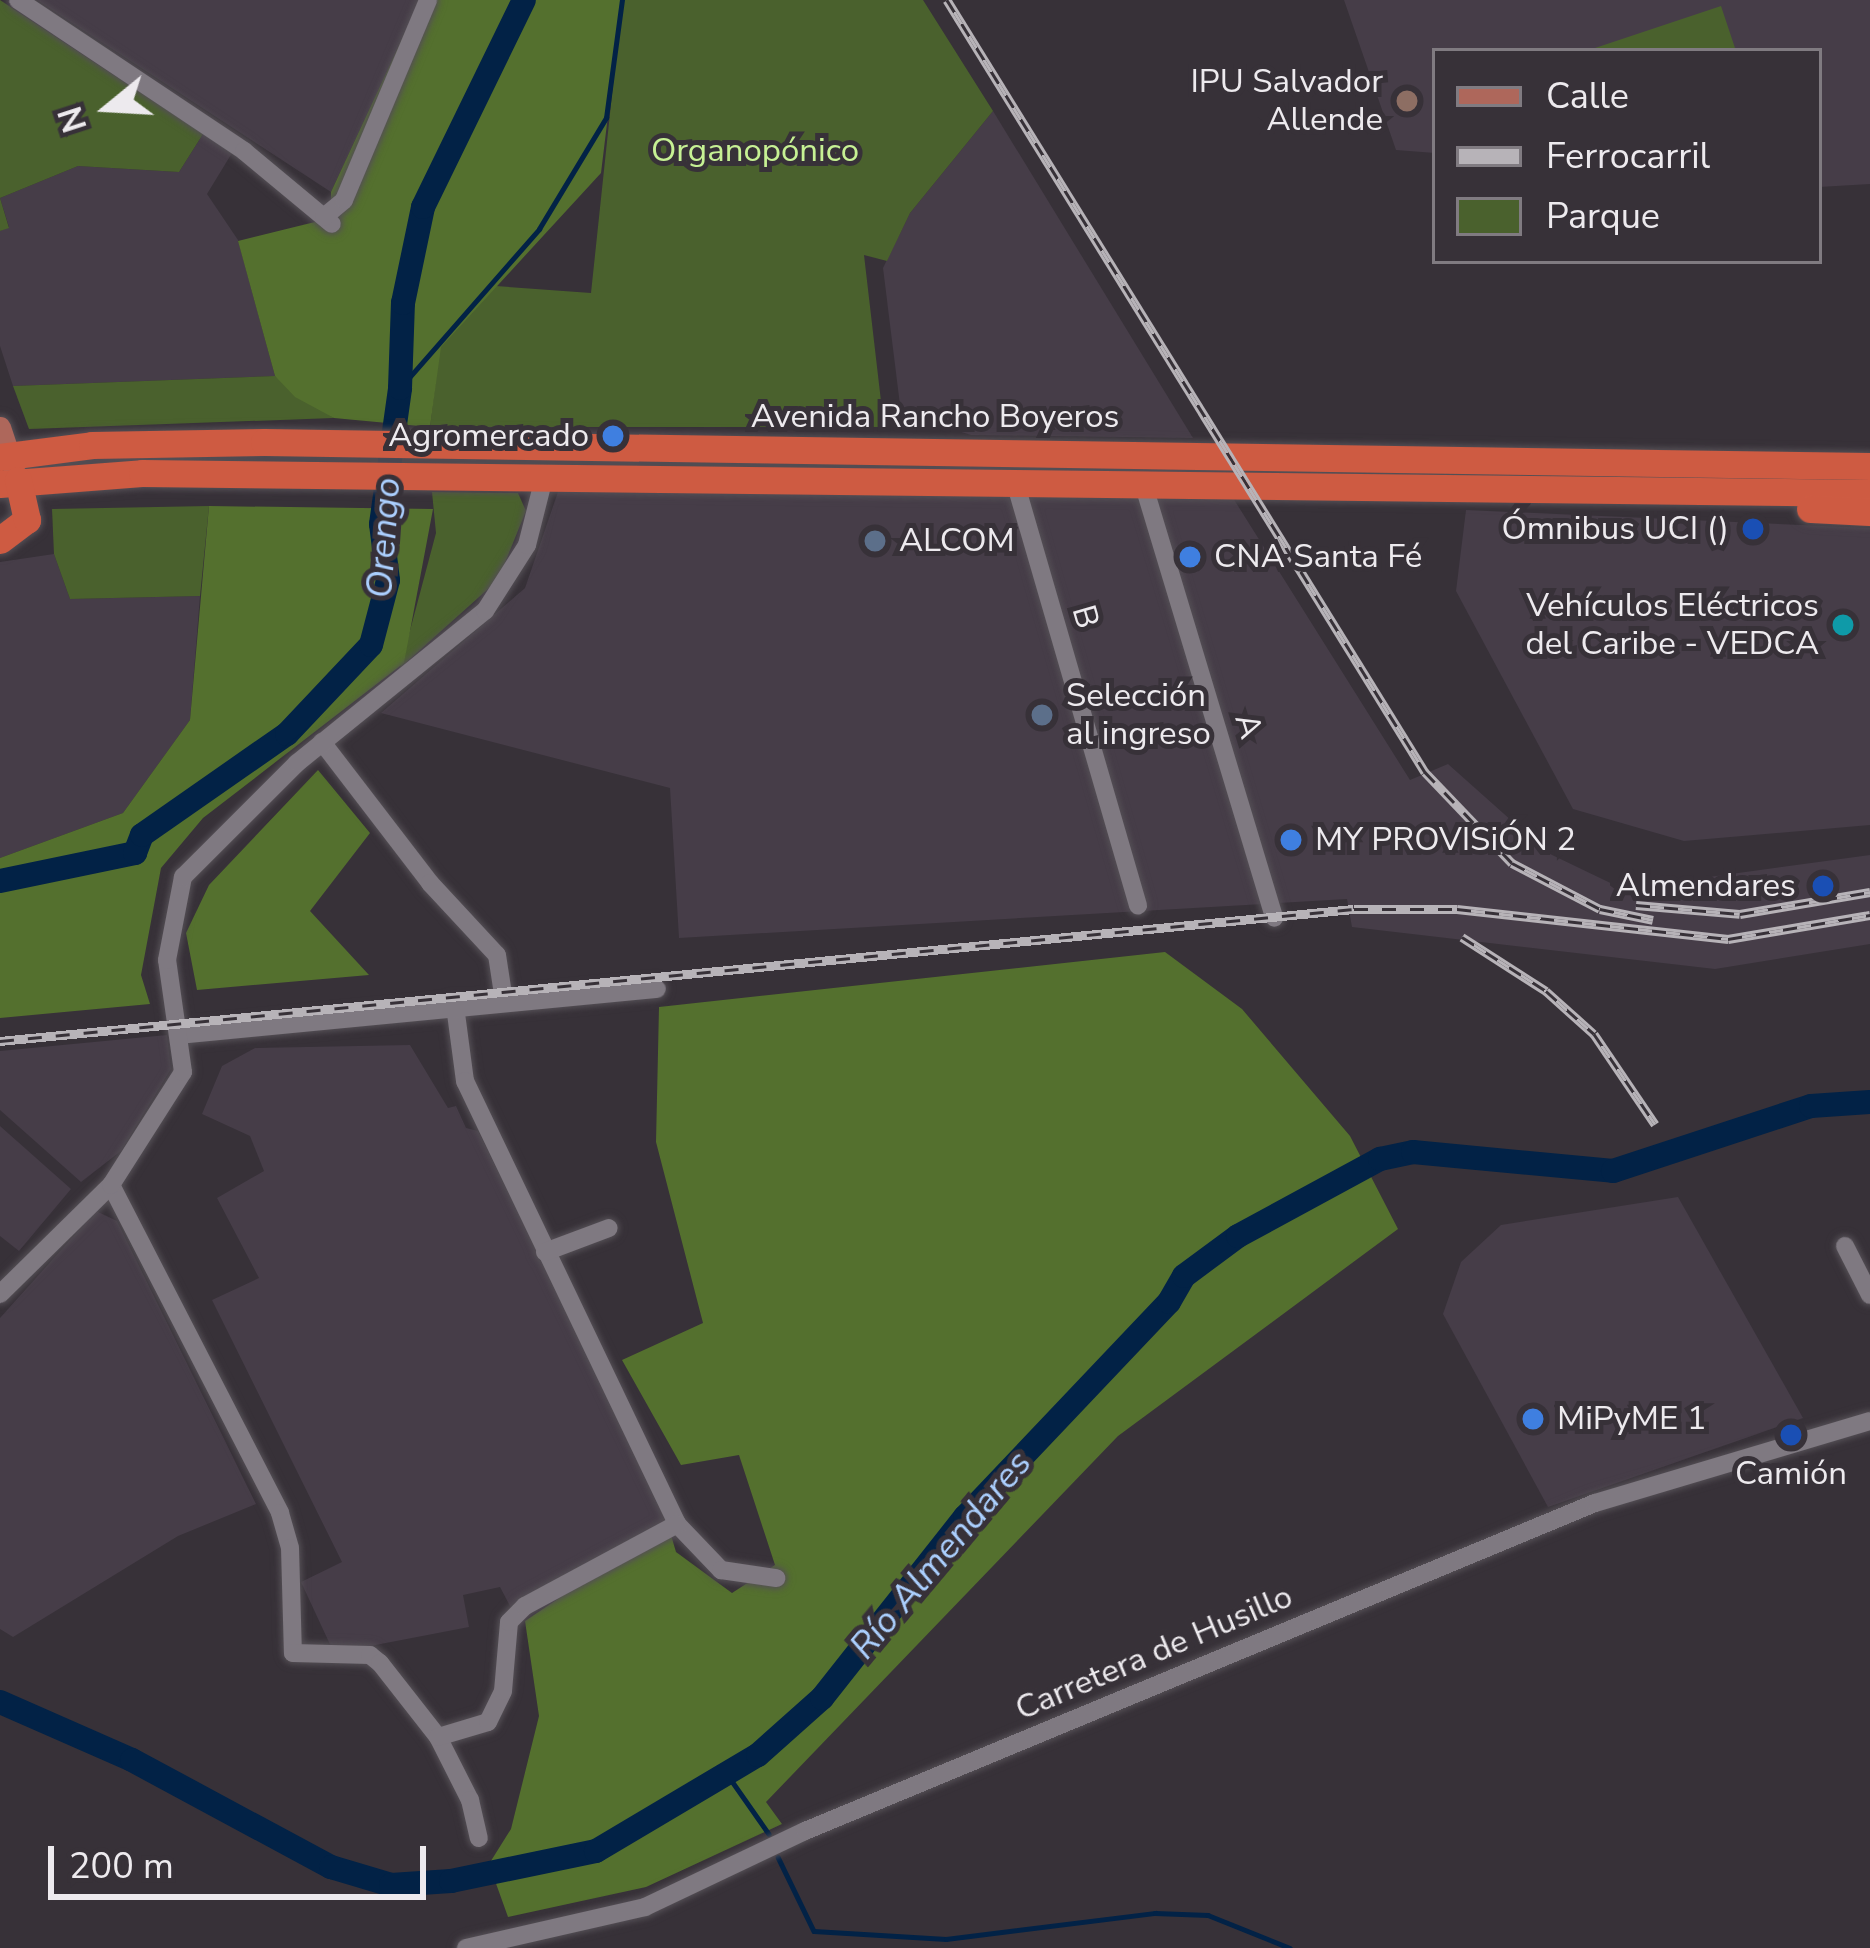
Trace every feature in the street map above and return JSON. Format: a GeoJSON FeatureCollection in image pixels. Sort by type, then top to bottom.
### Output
{"type":"FeatureCollection","features":[{"type":"Feature","properties":{"kind":"highway","name":"Avenida Rancho Boyeros"},"geometry":{"type":"LineString","coordinates":[[7,469],[151,442],[1870,466]]}},
{"type":"Feature","properties":{"kind":"highway","name":"Avenida Rancho Boyeros"},"geometry":{"type":"LineString","coordinates":[[7,469],[425,478],[1870,493]]}},
{"type":"Feature","properties":{"kind":"highway"},"geometry":{"type":"LineString","coordinates":[[0,540],[27,520],[7,469]]}},
{"type":"Feature","properties":{"kind":"highway"},"geometry":{"type":"LineString","coordinates":[[1633,487],[1870,512]]}},
{"type":"Feature","properties":{"kind":"main road"},"geometry":{"type":"LineString","coordinates":[[0,427],[7,469]]}},
{"type":"Feature","properties":{"kind":"street"},"geometry":{"type":"LineString","coordinates":[[18,0],[244,151],[328,220],[344,200],[428,0]]}},
{"type":"Feature","properties":{"kind":"street"},"geometry":{"type":"LineString","coordinates":[[0,1294],[111,1185],[183,1072],[167,960],[183,877],[322,742],[485,611],[527,545],[544,478]]}},
{"type":"Feature","properties":{"kind":"street","name":"B"},"geometry":{"type":"LineString","coordinates":[[1015,482],[1138,906]]}},
{"type":"Feature","properties":{"kind":"street","name":"A"},"geometry":{"type":"LineString","coordinates":[[1143,483],[1274,918]]}},
{"type":"Feature","properties":{"kind":"street"},"geometry":{"type":"LineString","coordinates":[[322,742],[430,883],[497,955],[504,1001]]}},
{"type":"Feature","properties":{"kind":"street"},"geometry":{"type":"LineString","coordinates":[[179,1035],[657,989]]}},
{"type":"Feature","properties":{"kind":"street"},"geometry":{"type":"LineString","coordinates":[[455,1006],[465,1081],[677,1524],[721,1570],[776,1578]]}},
{"type":"Feature","properties":{"kind":"street"},"geometry":{"type":"LineString","coordinates":[[111,1185],[280,1513],[293,1653],[370,1655],[438,1737],[470,1800],[478,1838]]}},
{"type":"Feature","properties":{"kind":"street"},"geometry":{"type":"LineString","coordinates":[[545,1252],[609,1228]]}},
{"type":"Feature","properties":{"kind":"street"},"geometry":{"type":"LineString","coordinates":[[1845,1246],[1870,1295]]}},
{"type":"Feature","properties":{"kind":"street","name":"Carretera de Husillo"},"geometry":{"type":"LineString","coordinates":[[466,1948],[645,1907],[805,1831],[1595,1504],[1870,1421]]}},
{"type":"Feature","properties":{"kind":"street"},"geometry":{"type":"LineString","coordinates":[[438,1737],[488,1722],[503,1690],[509,1622],[525,1606],[677,1524]]}},
{"type":"Feature","properties":{"kind":"shaded area"},"geometry":{"type":"Polygon","coordinates":[[[37,0],[420,0],[331,192],[37,0]]]}},
{"type":"Feature","properties":{"kind":"shaded area","name":"IPU Salvador Allende"},"geometry":{"type":"Polygon","coordinates":[[[1344,0],[1870,0],[1870,184],[1822,187],[1822,48],[1432,48],[1432,153],[1396,150],[1344,0]]]}},
{"type":"Feature","properties":{"kind":"shaded area"},"geometry":{"type":"Polygon","coordinates":[[[993,111],[1193,438],[971,435],[901,413],[883,268],[910,213],[993,111]]]}},
{"type":"Feature","properties":{"kind":"shaded area"},"geometry":{"type":"Polygon","coordinates":[[[203,134],[232,153],[207,194],[238,240],[275,376],[13,386],[0,346],[0,231],[9,227],[0,198],[78,166],[179,172],[203,134]]]}},
{"type":"Feature","properties":{"kind":"shaded area"},"geometry":{"type":"Polygon","coordinates":[[[560,486],[1228,490],[1410,780],[1448,764],[1548,853],[1625,890],[1679,896],[1709,877],[1870,855],[1870,944],[1715,969],[1352,927],[1347,899],[679,938],[670,788],[381,713],[525,588],[560,486]]]}},
{"type":"Feature","properties":{"kind":"shaded area"},"geometry":{"type":"Polygon","coordinates":[[[1466,510],[1870,528],[1870,825],[1684,841],[1573,809],[1456,591],[1466,510]]]}},
{"type":"Feature","properties":{"kind":"shaded area"},"geometry":{"type":"Polygon","coordinates":[[[54,554],[70,599],[200,596],[190,720],[123,813],[0,858],[0,562],[54,554]]]}},
{"type":"Feature","properties":{"kind":"shaded area"},"geometry":{"type":"Polygon","coordinates":[[[167,1035],[171,1069],[121,1151],[81,1182],[0,1110],[0,1051],[167,1035]]]}},
{"type":"Feature","properties":{"kind":"shaded area"},"geometry":{"type":"Polygon","coordinates":[[[410,1045],[448,1108],[456,1106],[466,1128],[478,1131],[670,1520],[511,1608],[500,1587],[463,1595],[469,1627],[334,1653],[301,1582],[342,1562],[212,1300],[259,1278],[217,1198],[264,1171],[250,1136],[202,1114],[222,1066],[255,1048],[410,1045]]]}},
{"type":"Feature","properties":{"kind":"shaded area"},"geometry":{"type":"Polygon","coordinates":[[[0,1126],[71,1189],[19,1251],[0,1236],[0,1126]]]}},
{"type":"Feature","properties":{"kind":"shaded area"},"geometry":{"type":"Polygon","coordinates":[[[1678,1197],[1803,1418],[1548,1507],[1443,1314],[1461,1262],[1501,1225],[1678,1197]]]}},
{"type":"Feature","properties":{"kind":"shaded area"},"geometry":{"type":"Polygon","coordinates":[[[96,1211],[117,1221],[256,1504],[178,1536],[13,1637],[0,1629],[0,1318],[96,1211]]]}},
{"type":"Feature","properties":{"kind":"green space"},"geometry":{"type":"Polygon","coordinates":[[[0,0],[203,134],[179,172],[78,166],[0,198],[0,0]]]}},
{"type":"Feature","properties":{"kind":"green space"},"geometry":{"type":"Polygon","coordinates":[[[420,0],[622,0],[601,173],[441,347],[430,427],[334,418],[295,397],[275,376],[238,241],[331,218],[331,192],[420,0]]]}},
{"type":"Feature","properties":{"kind":"green space","name":"Organopónico"},"geometry":{"type":"Polygon","coordinates":[[[622,0],[923,0],[993,111],[910,213],[887,261],[864,255],[884,427],[430,427],[440,347],[496,286],[591,293],[622,0]]]}},
{"type":"Feature","properties":{"kind":"green space"},"geometry":{"type":"Polygon","coordinates":[[[1721,6],[1735,48],[1595,48],[1721,6]]]}},
{"type":"Feature","properties":{"kind":"green space"},"geometry":{"type":"Polygon","coordinates":[[[0,198],[9,228],[0,231],[0,198]]]}},
{"type":"Feature","properties":{"kind":"green space"},"geometry":{"type":"Polygon","coordinates":[[[275,376],[334,418],[29,429],[13,386],[275,376]]]}},
{"type":"Feature","properties":{"kind":"green space"},"geometry":{"type":"Polygon","coordinates":[[[432,492],[518,493],[526,511],[498,580],[400,668],[436,533],[432,492]]]}},
{"type":"Feature","properties":{"kind":"green space"},"geometry":{"type":"Polygon","coordinates":[[[209,506],[200,596],[70,599],[54,554],[52,509],[209,506]]]}},
{"type":"Feature","properties":{"kind":"green space"},"geometry":{"type":"Polygon","coordinates":[[[209,506],[433,509],[404,663],[203,818],[161,868],[141,975],[150,1004],[0,1018],[0,858],[123,813],[190,720],[209,506]]]}},
{"type":"Feature","properties":{"kind":"green space"},"geometry":{"type":"Polygon","coordinates":[[[318,770],[370,833],[310,911],[369,975],[197,990],[186,933],[209,885],[318,770]]]}},
{"type":"Feature","properties":{"kind":"green space"},"geometry":{"type":"Polygon","coordinates":[[[1165,952],[1242,1009],[1350,1136],[1398,1229],[1118,1436],[766,1802],[782,1824],[646,1887],[508,1917],[489,1864],[511,1829],[539,1716],[525,1621],[668,1525],[676,1552],[732,1593],[775,1565],[739,1455],[681,1465],[622,1360],[703,1323],[656,1142],[659,1007],[1165,952]]]}},
{"type":"Feature","properties":{"kind":"waterway","name":"Orengo"},"geometry":{"type":"LineString","coordinates":[[0,881],[135,853],[142,835],[287,734],[371,645],[388,580],[381,524],[400,388],[403,303],[423,207],[524,0]]}},
{"type":"Feature","properties":{"kind":"waterway"},"geometry":{"type":"LineString","coordinates":[[400,388],[539,229],[606,118],[622,0]]}},
{"type":"Feature","properties":{"kind":"waterway","name":"Río Almendares"},"geometry":{"type":"LineString","coordinates":[[0,1702],[132,1760],[331,1867],[391,1885],[451,1881],[596,1851],[758,1755],[822,1698],[965,1517],[1169,1302],[1184,1276],[1238,1236],[1380,1159],[1413,1152],[1613,1171],[1811,1106],[1870,1102]]}},
{"type":"Feature","properties":{"kind":"waterway"},"geometry":{"type":"LineString","coordinates":[[727,1774],[769,1834]]}},
{"type":"Feature","properties":{"kind":"waterway"},"geometry":{"type":"LineString","coordinates":[[778,1857],[814,1931],[946,1939],[1155,1913],[1208,1915],[1290,1948]]}},
{"type":"Feature","properties":{"kind":"railway"},"geometry":{"type":"LineString","coordinates":[[947,0],[1425,772],[1512,863],[1600,909],[1653,920]]}},
{"type":"Feature","properties":{"kind":"railway"},"geometry":{"type":"LineString","coordinates":[[1636,905],[1740,914],[1870,892]]}},
{"type":"Feature","properties":{"kind":"railway"},"geometry":{"type":"LineString","coordinates":[[0,1041],[1354,909],[1457,909],[1728,939],[1870,915]]}},
{"type":"Feature","properties":{"kind":"railway"},"geometry":{"type":"LineString","coordinates":[[1462,937],[1546,991],[1594,1034],[1655,1124]]}},
{"type":"Feature","properties":{"kind":"place","name":"IPU Salvador Allende"},"geometry":{"type":"Point","coordinates":[1407,101]}},
{"type":"Feature","properties":{"kind":"place","name":"Agromercado"},"geometry":{"type":"Point","coordinates":[613,436]}},
{"type":"Feature","properties":{"kind":"place","name":"Ómnibus UCI ()"},"geometry":{"type":"Point","coordinates":[1753,529]}},
{"type":"Feature","properties":{"kind":"place","name":"ALCOM"},"geometry":{"type":"Point","coordinates":[875,541]}},
{"type":"Feature","properties":{"kind":"place","name":"CNA Santa Fé"},"geometry":{"type":"Point","coordinates":[1190,557]}},
{"type":"Feature","properties":{"kind":"place","name":"Vehículos Eléctricos del Caribe - VEDCA"},"geometry":{"type":"Point","coordinates":[1843,625]}},
{"type":"Feature","properties":{"kind":"place","name":"Selección al ingreso"},"geometry":{"type":"Point","coordinates":[1042,715]}},
{"type":"Feature","properties":{"kind":"place","name":"MY PROVISiÓN 2"},"geometry":{"type":"Point","coordinates":[1291,840]}},
{"type":"Feature","properties":{"kind":"place","name":"Almendares"},"geometry":{"type":"Point","coordinates":[1823,886]}},
{"type":"Feature","properties":{"kind":"place","name":"MiPyME 1"},"geometry":{"type":"Point","coordinates":[1533,1419]}},
{"type":"Feature","properties":{"kind":"place","name":"Camión"},"geometry":{"type":"Point","coordinates":[1791,1435]}}]}
